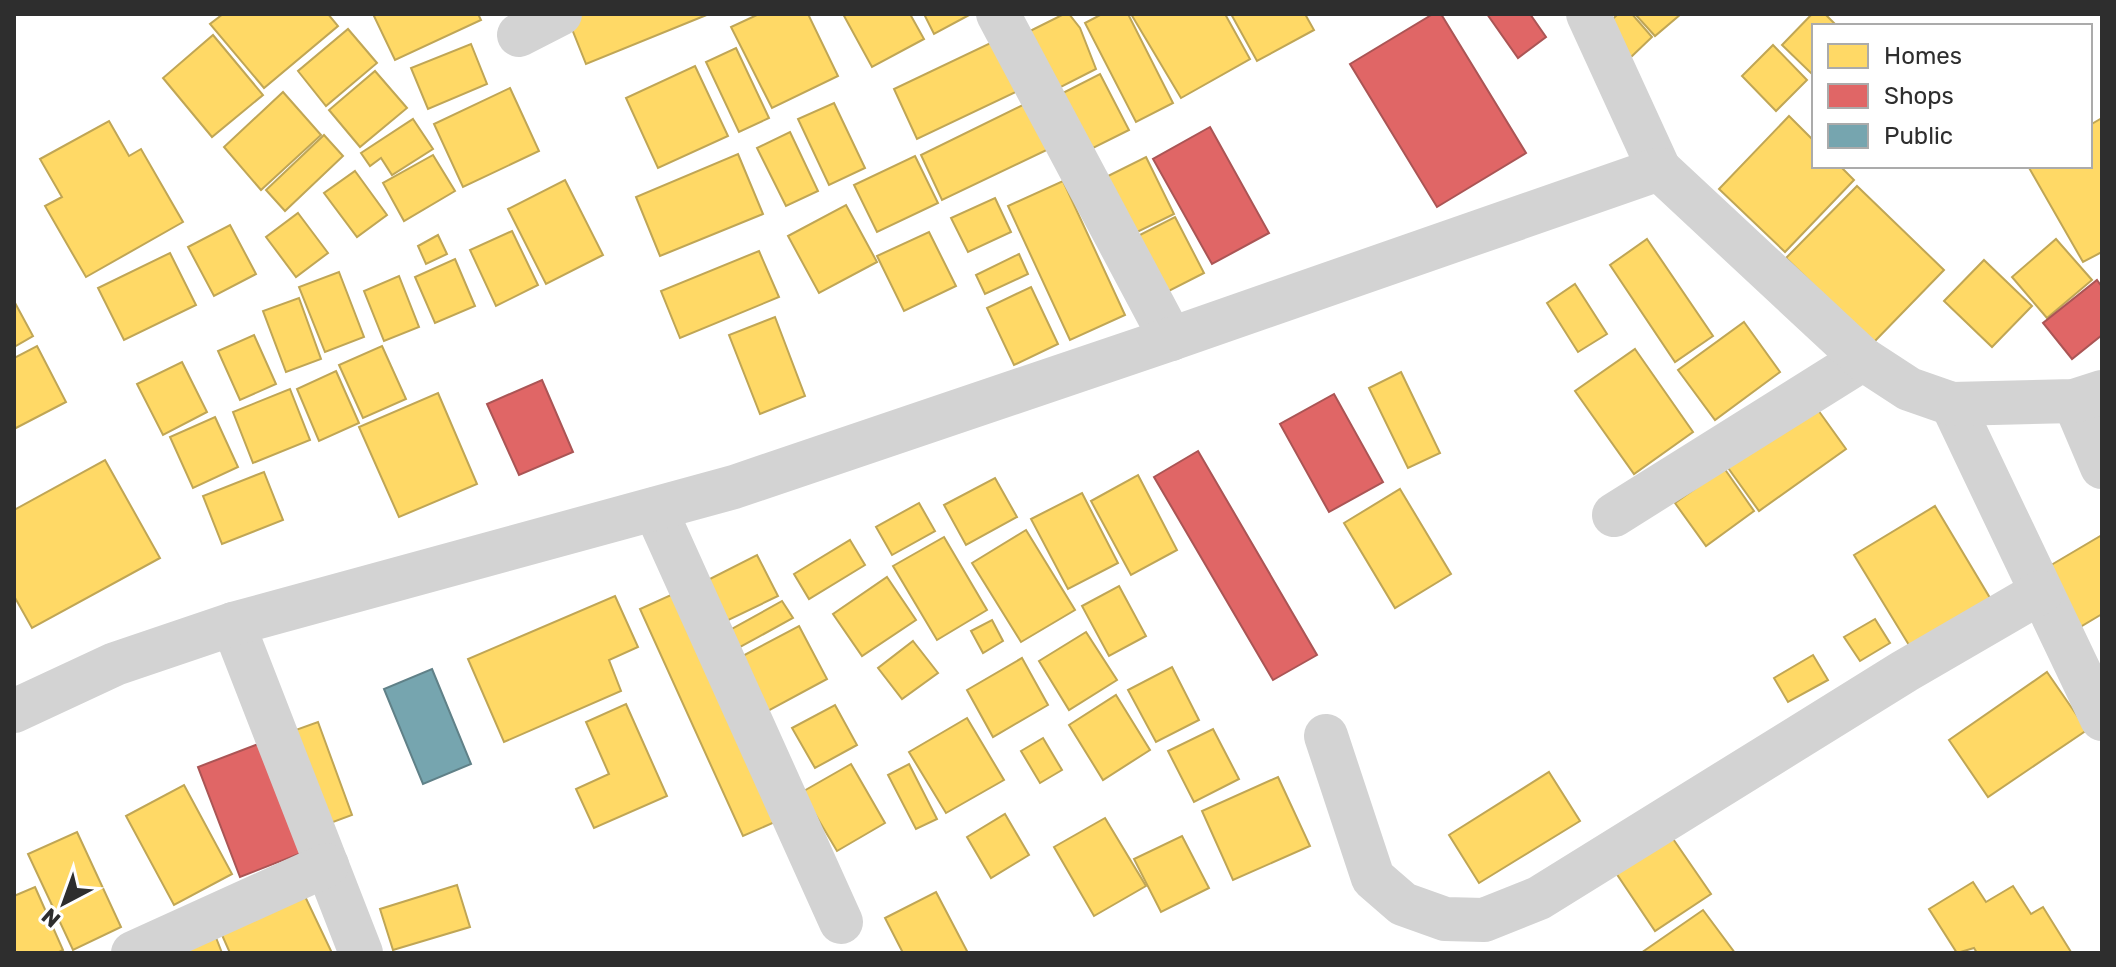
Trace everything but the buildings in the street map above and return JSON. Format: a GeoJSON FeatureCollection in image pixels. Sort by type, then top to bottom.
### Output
{"type":"FeatureCollection","features":[{"type":"Feature","properties":{"kind":"street"},"geometry":{"type":"LineString","coordinates":[[519,35],[560,14]]}},
{"type":"Feature","properties":{"kind":"street"},"geometry":{"type":"LineString","coordinates":[[998,14],[1171,339]]}},
{"type":"Feature","properties":{"kind":"street"},"geometry":{"type":"LineString","coordinates":[[1588,14],[1659,169],[1863,359],[1909,389],[1952,404],[2088,397],[2102,467]]}},
{"type":"Feature","properties":{"kind":"street"},"geometry":{"type":"LineString","coordinates":[[14,711],[115,664],[233,624],[734,487],[1659,169]]}},
{"type":"Feature","properties":{"kind":"street"},"geometry":{"type":"LineString","coordinates":[[1614,515],[1863,359]]}},
{"type":"Feature","properties":{"kind":"street"},"geometry":{"type":"LineString","coordinates":[[1952,404],[2102,719]]}},
{"type":"Feature","properties":{"kind":"street"},"geometry":{"type":"LineString","coordinates":[[655,509],[841,922]]}},
{"type":"Feature","properties":{"kind":"street"},"geometry":{"type":"LineString","coordinates":[[1326,736],[1373,878],[1403,904],[1445,919],[1484,920],[1539,898],[1905,671],[2041,592]]}},
{"type":"Feature","properties":{"kind":"street"},"geometry":{"type":"LineString","coordinates":[[233,624],[361,953]]}},
{"type":"Feature","properties":{"kind":"street"},"geometry":{"type":"LineString","coordinates":[[133,953],[327,865]]}}]}
